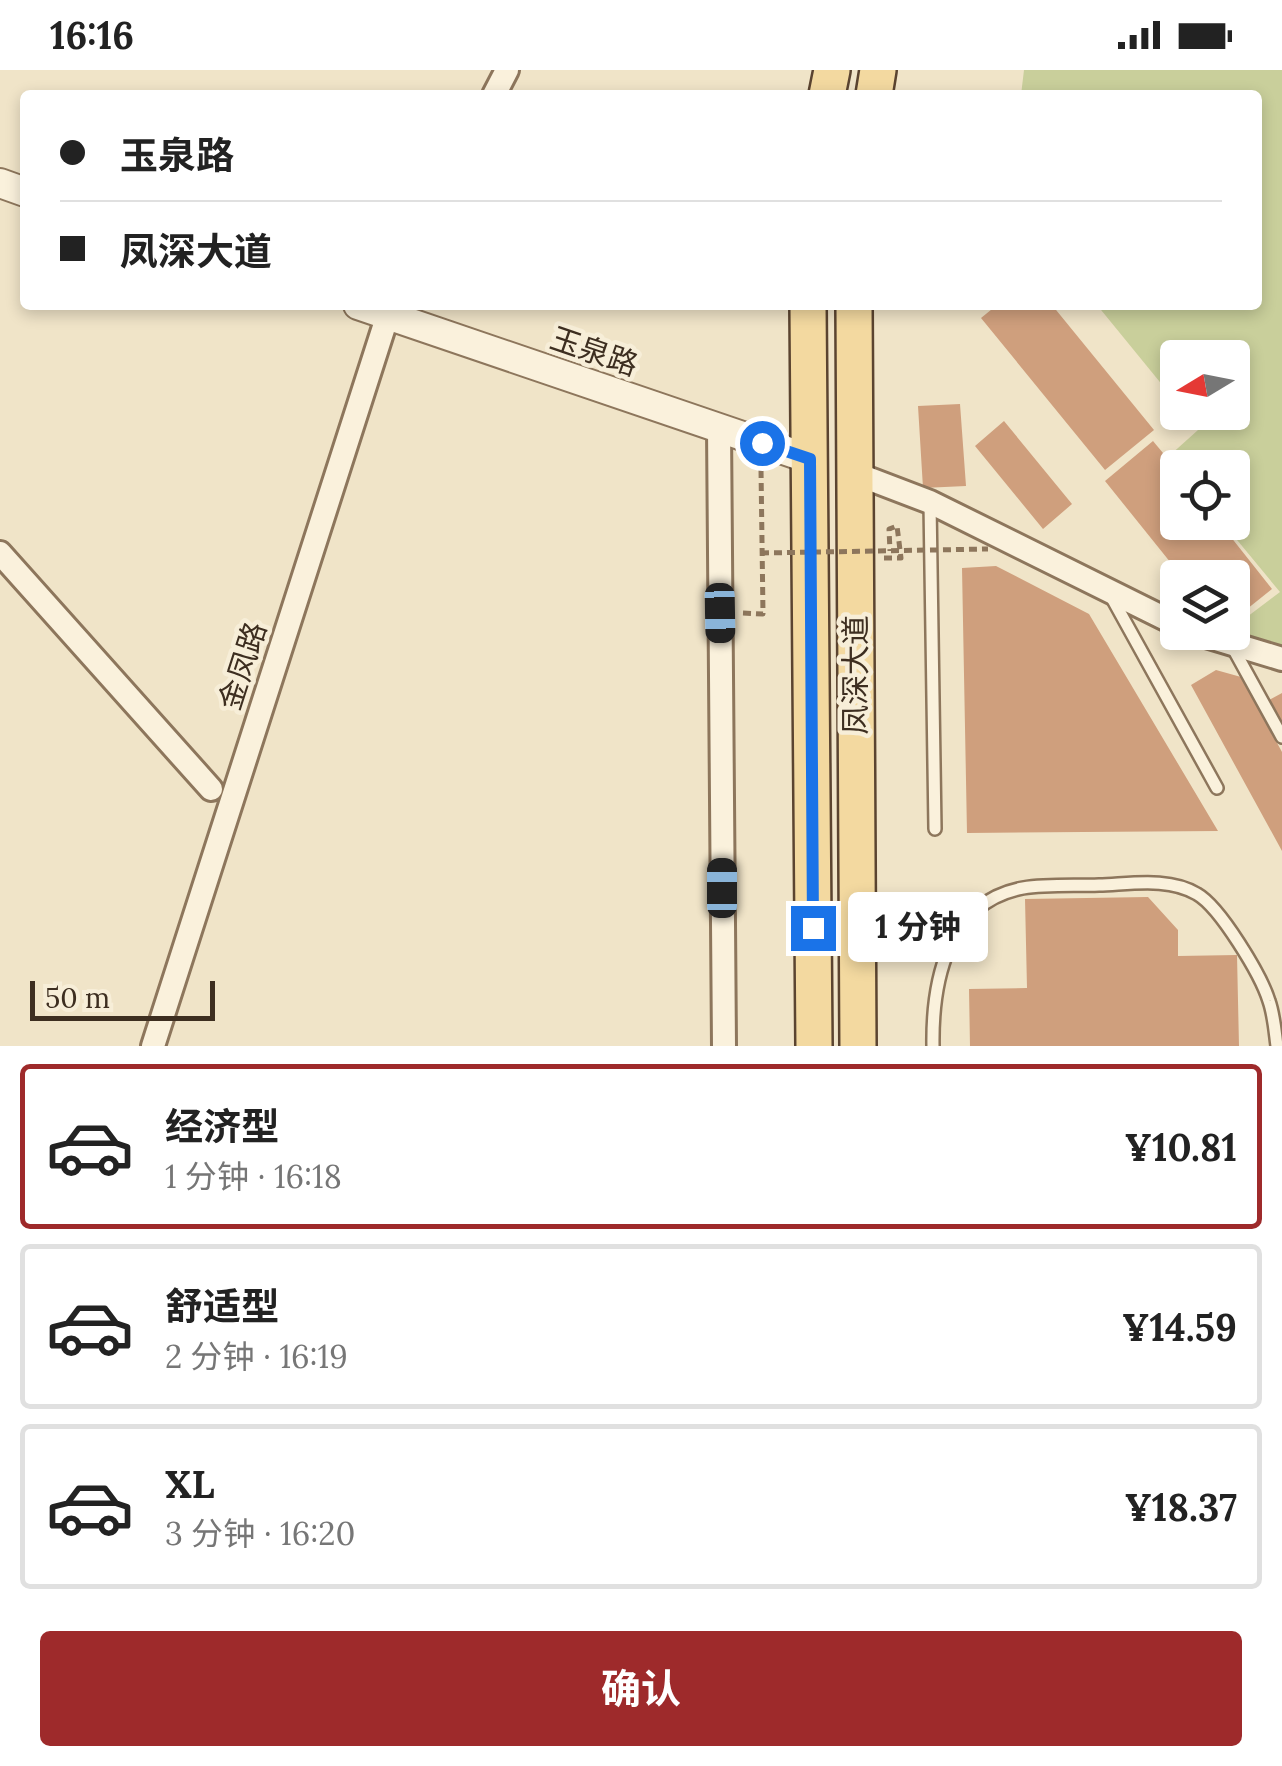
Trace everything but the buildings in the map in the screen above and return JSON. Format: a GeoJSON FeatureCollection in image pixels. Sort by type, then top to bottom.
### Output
{"type":"FeatureCollection","features":[{"type":"Feature","properties":{"kind":"main road","name":"凤深大道"},"geometry":{"type":"LineString","coordinates":[[808,310],[814,1046]]}},
{"type":"Feature","properties":{"kind":"main road","name":"凤深大道"},"geometry":{"type":"LineString","coordinates":[[854,310],[858,1046]]}},
{"type":"Feature","properties":{"kind":"street","name":"玉泉路"},"geometry":{"type":"LineString","coordinates":[[389,310],[810,459]]}},
{"type":"Feature","properties":{"kind":"street","name":"金凤路"},"geometry":{"type":"LineString","coordinates":[[153,1046],[389,310]]}},
{"type":"Feature","properties":{"kind":"street"},"geometry":{"type":"LineString","coordinates":[[719,428],[724,1046]]}},
{"type":"Feature","properties":{"kind":"street"},"geometry":{"type":"LineString","coordinates":[[854,474],[930,502],[1160,615]]}},
{"type":"Feature","properties":{"kind":"street"},"geometry":{"type":"LineString","coordinates":[[0,553],[211,789]]}},
{"type":"Feature","properties":{"kind":"street"},"geometry":{"type":"LineString","coordinates":[[1241,650],[1282,660]]}},
{"type":"Feature","properties":{"kind":"lane"},"geometry":{"type":"LineString","coordinates":[[930,502],[935,829]]}},
{"type":"Feature","properties":{"kind":"lane"},"geometry":{"type":"LineString","coordinates":[[1105,585],[1217,788]]}},
{"type":"Feature","properties":{"kind":"lane"},"geometry":{"type":"LineString","coordinates":[[1234,650],[1282,738]]}},
{"type":"Feature","properties":{"kind":"lane"},"geometry":{"type":"LineString","coordinates":[[933,1046],[932,1010],[940,968],[957,933],[986,903],[1024,888],[1162,883],[1187,888],[1210,903],[1262,984],[1273,1013],[1277,1046]]}},
{"type":"Feature","properties":{"kind":"path"},"geometry":{"type":"LineString","coordinates":[[760,492],[763,614]]}},
{"type":"Feature","properties":{"kind":"path"},"geometry":{"type":"LineString","coordinates":[[883,558],[901,558],[897,526],[889,529],[890,551]]}},
{"type":"Feature","properties":{"kind":"path"},"geometry":{"type":"LineString","coordinates":[[761,553],[988,549]]}},
{"type":"Feature","properties":{"kind":"green space"},"geometry":{"type":"Polygon","coordinates":[[[1024,70],[1282,70],[1282,650],[1250,641],[1250,615],[1280,592],[1237,540],[1250,540],[1250,450],[1176,450],[1198,430],[1250,430],[1250,340],[1160,340],[1160,382],[1101,310],[1262,310],[1262,90],[1022,90],[1024,70]]]}},
{"type":"Feature","properties":{"kind":"route"},"geometry":{"type":"LineString","coordinates":[[762,443],[810,459],[813,928]]}}]}
